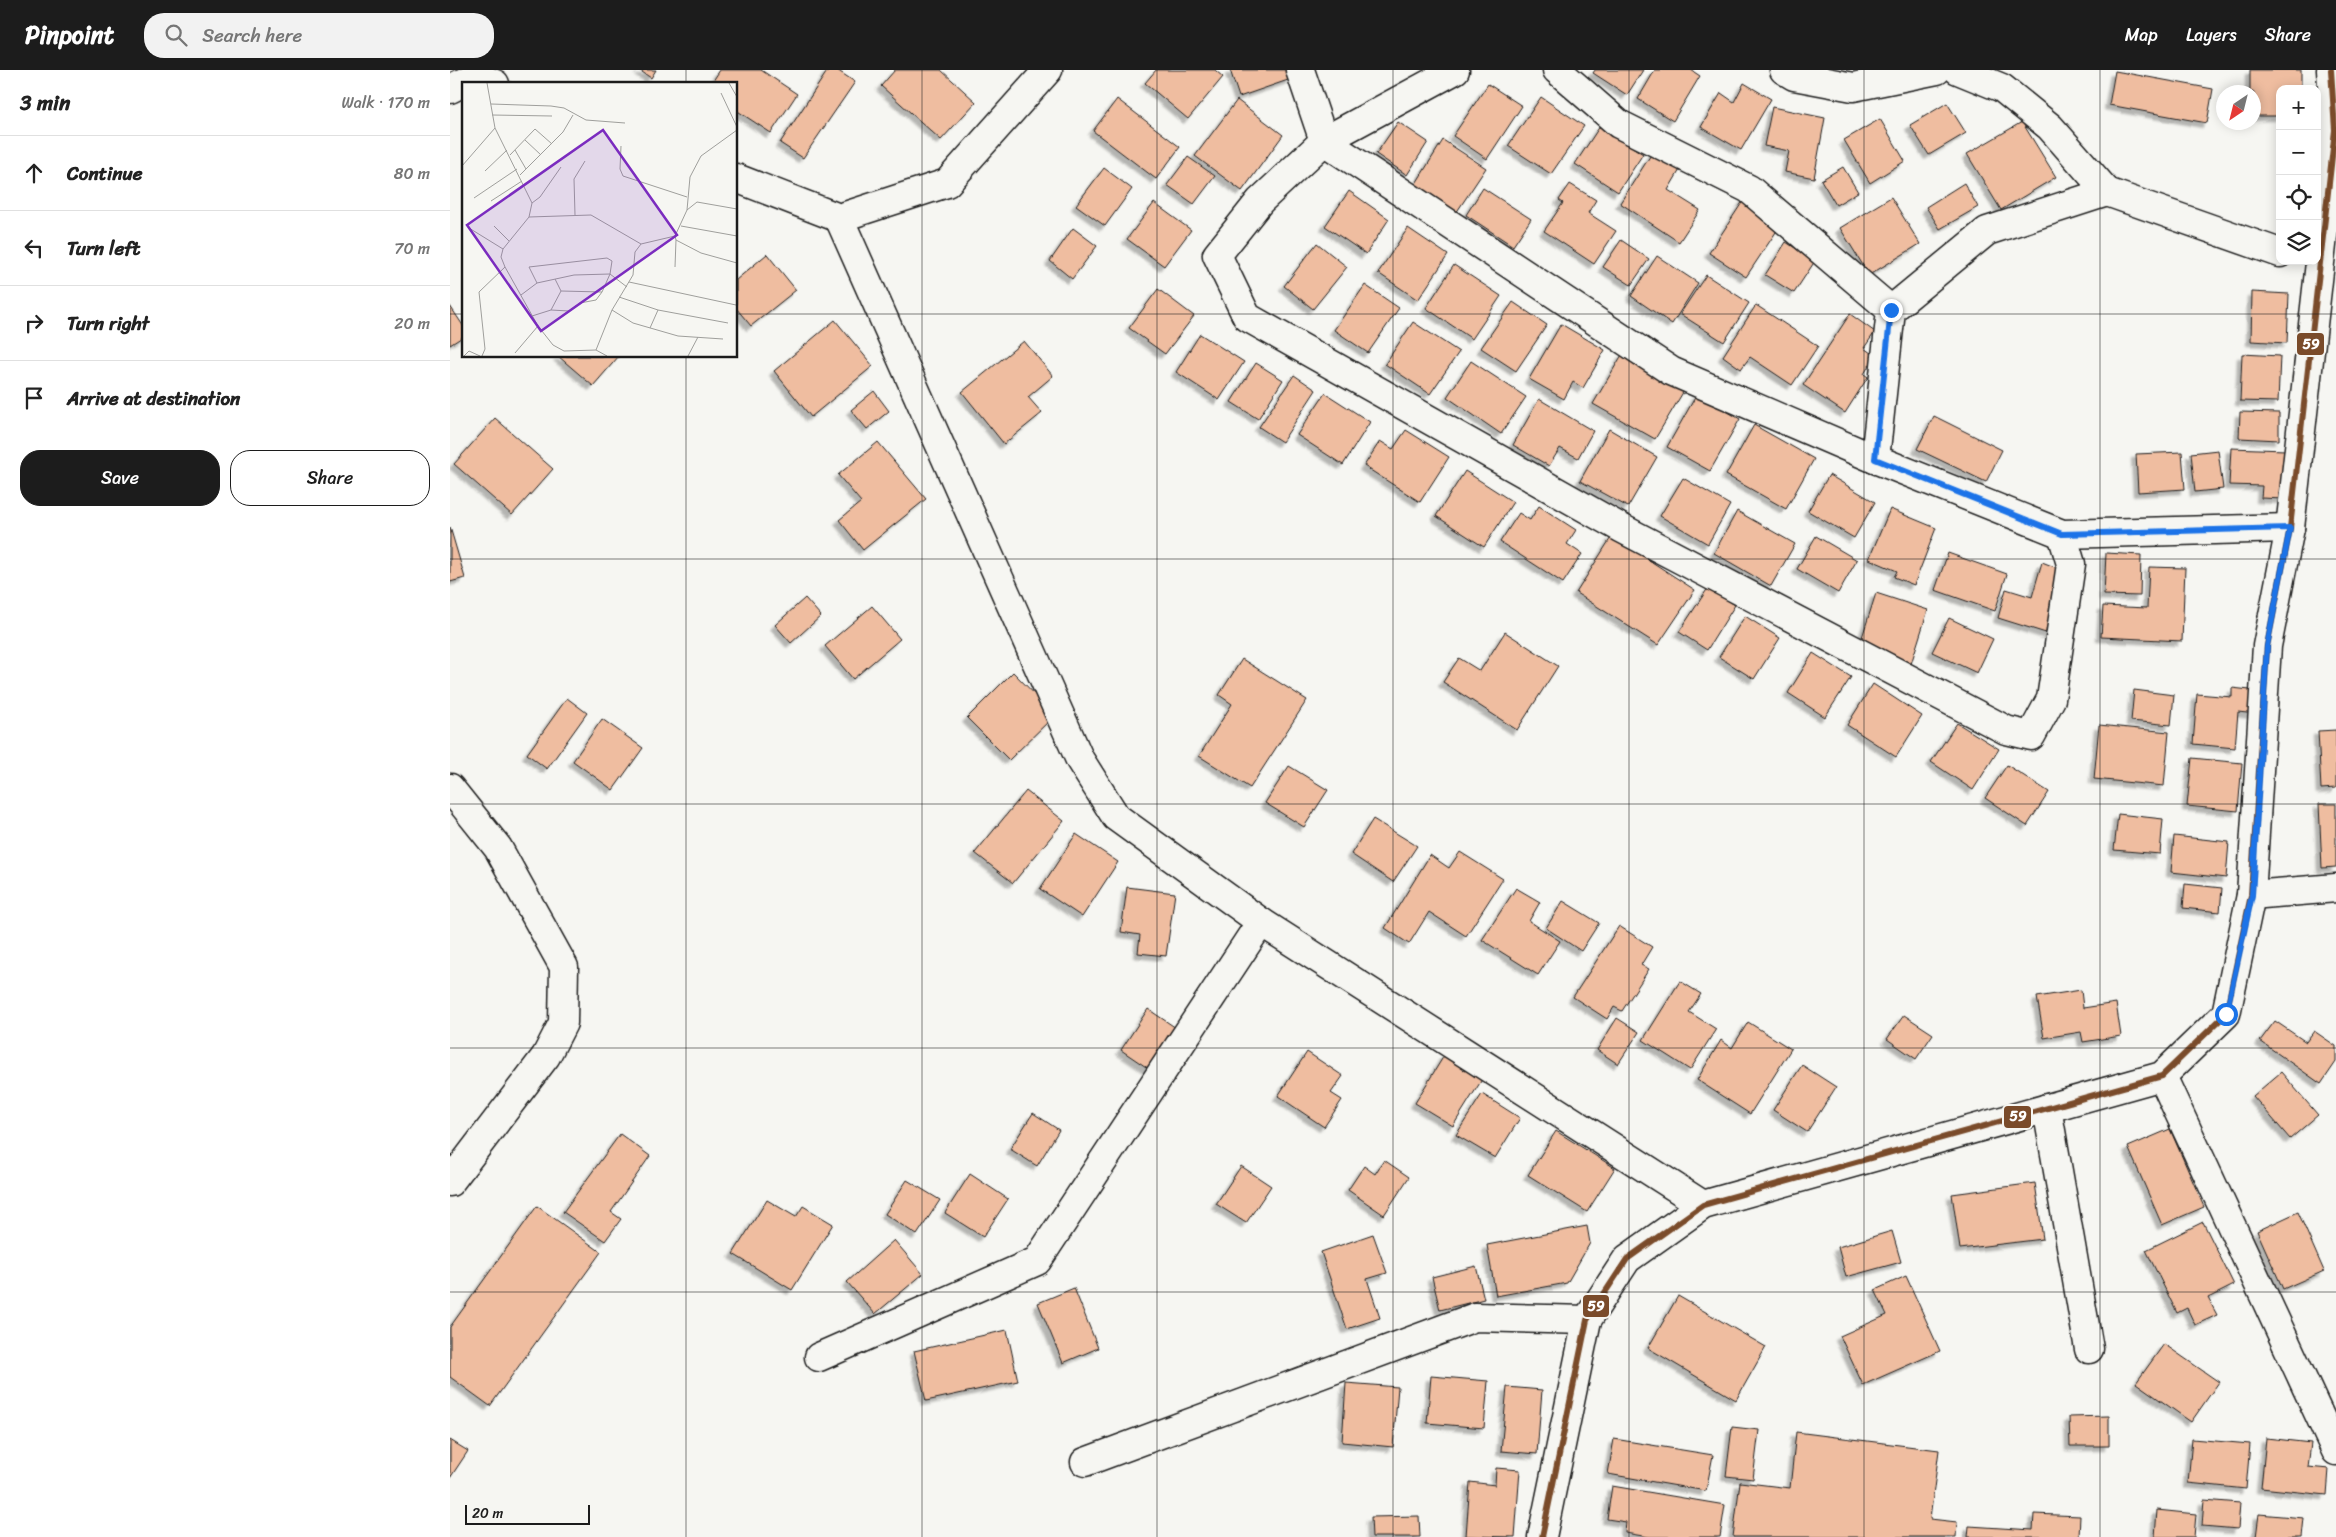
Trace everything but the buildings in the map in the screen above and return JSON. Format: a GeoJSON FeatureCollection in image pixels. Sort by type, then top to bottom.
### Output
{"type":"FeatureCollection","features":[{"type":"Feature","properties":{"kind":"street"},"geometry":{"type":"LineString","coordinates":[[738,179],[840,218],[948,183],[1048,70]]}},
{"type":"Feature","properties":{"kind":"street"},"geometry":{"type":"LineString","coordinates":[[1300,70],[1324,141],[1671,371],[1875,459],[2062,534],[2290,528]]}},
{"type":"Feature","properties":{"kind":"street"},"geometry":{"type":"LineString","coordinates":[[1455,70],[1324,141],[1260,201],[1217,255],[1247,317],[1621,528],[2006,730],[2031,736],[2051,699],[2071,564],[2062,534]]}},
{"type":"Feature","properties":{"kind":"street"},"geometry":{"type":"LineString","coordinates":[[1557,70],[1619,124],[1749,189],[1891,310]]}},
{"type":"Feature","properties":{"kind":"street"},"geometry":{"type":"LineString","coordinates":[[1784,70],[1794,76],[1853,87],[1937,70]]}},
{"type":"Feature","properties":{"kind":"street"},"geometry":{"type":"LineString","coordinates":[[1958,70],[2002,88],[2016,99],[2050,127],[2107,192],[2276,252]]}},
{"type":"Feature","properties":{"kind":"street"},"geometry":{"type":"LineString","coordinates":[[2321,220],[2336,130],[2331,70]]}},
{"type":"Feature","properties":{"kind":"street"},"geometry":{"type":"LineString","coordinates":[[469,82],[483,77]]}},
{"type":"Feature","properties":{"kind":"street"},"geometry":{"type":"LineString","coordinates":[[450,89],[462,85]]}},
{"type":"Feature","properties":{"kind":"street"},"geometry":{"type":"LineString","coordinates":[[1875,459],[1891,310],[1987,231],[2107,192]]}},
{"type":"Feature","properties":{"kind":"street"},"geometry":{"type":"LineString","coordinates":[[840,218],[1080,760],[1116,817],[1261,922],[1703,1206]]}},
{"type":"Feature","properties":{"kind":"street"},"geometry":{"type":"LineString","coordinates":[[1542,1537],[1586,1320],[1627,1259],[1703,1206],[2162,1076],[2226,1014],[2252,895],[2267,646],[2290,528],[2313,265]]}},
{"type":"Feature","properties":{"kind":"street"},"geometry":{"type":"LineString","coordinates":[[450,788],[498,848],[564,967],[563,1023],[546,1056],[450,1182]]}},
{"type":"Feature","properties":{"kind":"street"},"geometry":{"type":"LineString","coordinates":[[2252,895],[2336,888]]}},
{"type":"Feature","properties":{"kind":"street"},"geometry":{"type":"LineString","coordinates":[[819,1357],[1037,1261],[1261,922]]}},
{"type":"Feature","properties":{"kind":"street"},"geometry":{"type":"LineString","coordinates":[[2162,1076],[2336,1451]]}},
{"type":"Feature","properties":{"kind":"street"},"geometry":{"type":"LineString","coordinates":[[2047,1108],[2089,1349]]}},
{"type":"Feature","properties":{"kind":"street"},"geometry":{"type":"LineString","coordinates":[[1085,1462],[1475,1317],[1586,1320]]}},
{"type":"Feature","properties":{"kind":"transit line","name":"59"},"geometry":{"type":"LineString","coordinates":[[1542,1537],[1587,1320],[1627,1259],[1703,1205],[2162,1076],[2226,1014],[2251,895],[2267,646],[2290,528],[2335,130],[2331,70]]}},
{"type":"Feature","properties":{"kind":"route"},"geometry":{"type":"LineString","coordinates":[[1891,310],[1875,459],[2062,534],[2290,528],[2267,646],[2252,895],[2226,1014]]}}]}
